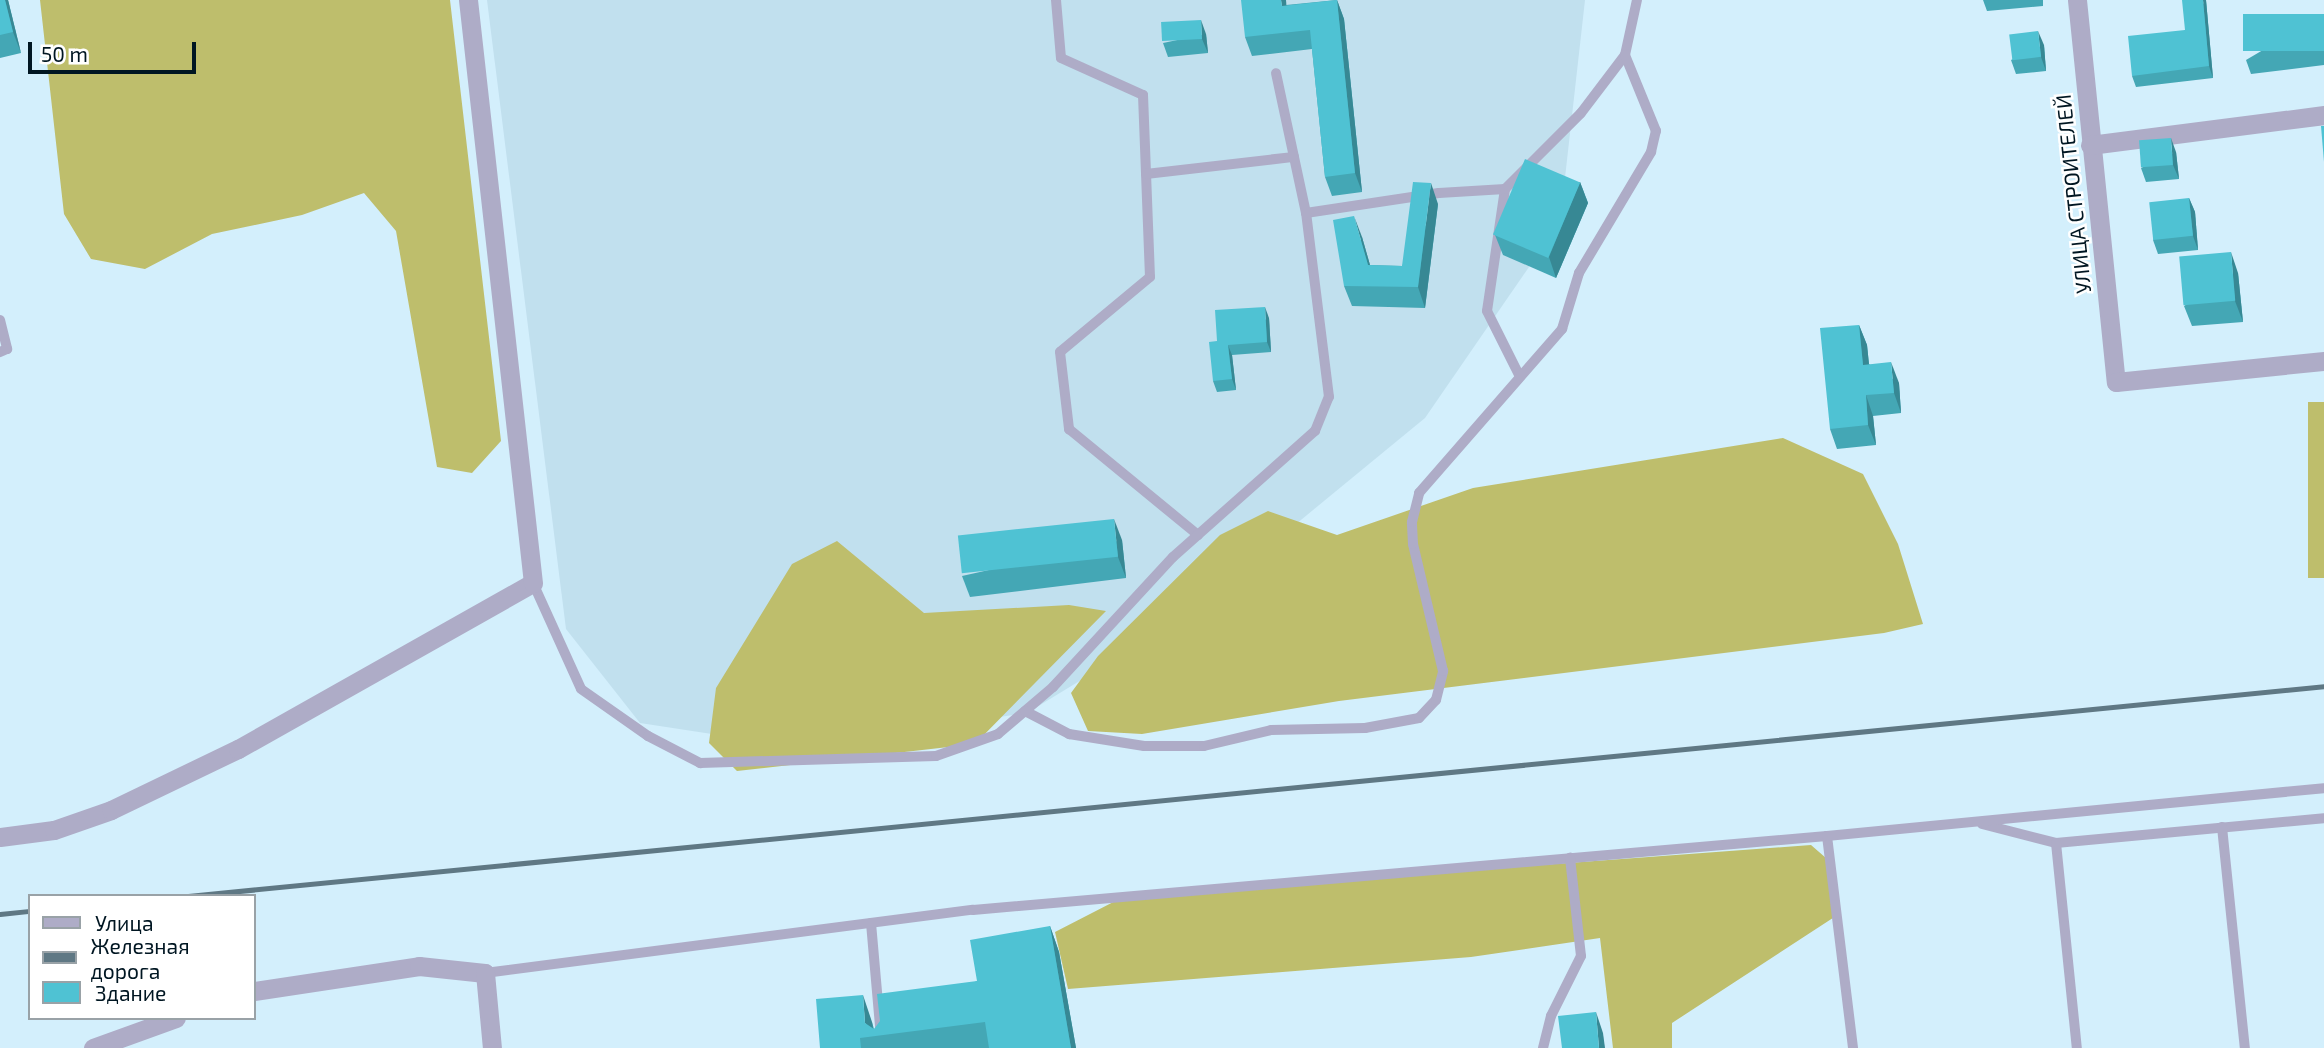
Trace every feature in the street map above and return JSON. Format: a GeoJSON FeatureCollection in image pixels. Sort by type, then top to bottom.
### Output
{"type":"FeatureCollection","features":[{"type":"Feature","properties":{"kind":"street"},"geometry":{"type":"LineString","coordinates":[[0,837],[54,830],[111,810],[238,749],[533,583],[468,0]]}},
{"type":"Feature","properties":{"kind":"street","name":"УЛИЦА СТРОИТЕЛЕЙ"},"geometry":{"type":"LineString","coordinates":[[2077,0],[2116,382],[2324,360]]}},
{"type":"Feature","properties":{"kind":"street"},"geometry":{"type":"LineString","coordinates":[[2090,145],[2324,115]]}},
{"type":"Feature","properties":{"kind":"street"},"geometry":{"type":"LineString","coordinates":[[256,991],[419,967],[485,973],[492,1048]]}},
{"type":"Feature","properties":{"kind":"street"},"geometry":{"type":"LineString","coordinates":[[93,1048],[170,1020]]}},
{"type":"Feature","properties":{"kind":"lane"},"geometry":{"type":"LineString","coordinates":[[1056,0],[1061,58],[1143,95],[1150,277],[1060,352],[1069,429],[1198,535]]}},
{"type":"Feature","properties":{"kind":"lane"},"geometry":{"type":"LineString","coordinates":[[1519,375],[1487,311],[1505,189],[1581,113],[1625,55],[1637,0]]}},
{"type":"Feature","properties":{"kind":"lane"},"geometry":{"type":"LineString","coordinates":[[1024,711],[1069,734],[1144,746],[1204,746],[1271,730],[1365,728],[1419,718],[1436,700],[1443,671],[1413,544],[1412,522],[1419,493],[1519,375],[1562,329],[1579,273],[1651,152],[1656,131],[1625,55]]}},
{"type":"Feature","properties":{"kind":"lane"},"geometry":{"type":"LineString","coordinates":[[533,583],[581,689],[648,736],[700,763],[936,756],[998,734],[1198,535],[1315,431],[1329,397],[1306,213],[1276,73]]}},
{"type":"Feature","properties":{"kind":"lane"},"geometry":{"type":"LineString","coordinates":[[1146,174],[1294,157]]}},
{"type":"Feature","properties":{"kind":"lane"},"geometry":{"type":"LineString","coordinates":[[1306,213],[1439,193],[1505,189]]}},
{"type":"Feature","properties":{"kind":"lane"},"geometry":{"type":"LineString","coordinates":[[0,320],[7,349],[0,352]]}},
{"type":"Feature","properties":{"kind":"lane"},"geometry":{"type":"LineString","coordinates":[[485,973],[871,923],[1111,897],[1827,836],[2324,788]]}},
{"type":"Feature","properties":{"kind":"lane"},"geometry":{"type":"LineString","coordinates":[[1972,822],[2056,843],[2324,818]]}},
{"type":"Feature","properties":{"kind":"lane"},"geometry":{"type":"LineString","coordinates":[[2222,827],[2245,1048]]}},
{"type":"Feature","properties":{"kind":"lane"},"geometry":{"type":"LineString","coordinates":[[1827,836],[1853,1048]]}},
{"type":"Feature","properties":{"kind":"lane"},"geometry":{"type":"LineString","coordinates":[[2056,843],[2077,1048]]}},
{"type":"Feature","properties":{"kind":"lane"},"geometry":{"type":"LineString","coordinates":[[1543,1048],[1551,1016],[1581,956],[1570,858]]}},
{"type":"Feature","properties":{"kind":"lane"},"geometry":{"type":"LineString","coordinates":[[871,923],[882,1048]]}},
{"type":"Feature","properties":{"kind":"shaded area"},"geometry":{"type":"Polygon","coordinates":[[[40,0],[450,0],[501,441],[472,473],[437,467],[396,231],[364,193],[302,215],[212,234],[145,269],[91,259],[64,214],[40,0]]]}},
{"type":"Feature","properties":{"kind":"shaded area"},"geometry":{"type":"Polygon","coordinates":[[[487,0],[1585,0],[1560,222],[1425,418],[1178,621],[1027,713],[797,747],[640,723],[566,629],[487,0]]]}},
{"type":"Feature","properties":{"kind":"shaded area"},"geometry":{"type":"Polygon","coordinates":[[[2308,402],[2324,402],[2324,578],[2308,578],[2308,402]]]}},
{"type":"Feature","properties":{"kind":"shaded area"},"geometry":{"type":"Polygon","coordinates":[[[1783,438],[1863,474],[1898,544],[1923,624],[1884,633],[1339,701],[1142,734],[1088,731],[1071,693],[1098,656],[1220,535],[1268,511],[1337,535],[1473,488],[1783,438]]]}},
{"type":"Feature","properties":{"kind":"shaded area"},"geometry":{"type":"Polygon","coordinates":[[[837,541],[924,613],[1069,605],[1106,611],[975,744],[737,771],[709,743],[716,688],[792,564],[837,541]]]}},
{"type":"Feature","properties":{"kind":"shaded area"},"geometry":{"type":"Polygon","coordinates":[[[1811,845],[1834,865],[1839,914],[1672,1023],[1672,1048],[1613,1048],[1600,938],[1471,957],[1068,989],[1055,932],[1125,896],[1811,845]]]}},
{"type":"Feature","properties":{"kind":"building"},"geometry":{"type":"Polygon","coordinates":[[[0,0],[5,0],[13,32],[0,35],[0,0]]]}},
{"type":"Feature","properties":{"kind":"building"},"geometry":{"type":"Polygon","coordinates":[[[1241,0],[1281,0],[1282,6],[1337,0],[1355,173],[1325,177],[1310,30],[1245,37],[1241,0]]]}},
{"type":"Feature","properties":{"kind":"building"},"geometry":{"type":"Polygon","coordinates":[[[2182,0],[2203,0],[2209,66],[2132,76],[2128,36],[2185,30],[2182,0]]]}},
{"type":"Feature","properties":{"kind":"building"},"geometry":{"type":"Polygon","coordinates":[[[2243,14],[2324,14],[2324,51],[2243,51],[2243,14]]]}},
{"type":"Feature","properties":{"kind":"building"},"geometry":{"type":"Polygon","coordinates":[[[1201,20],[1202,39],[1162,41],[1161,22],[1201,20]]]}},
{"type":"Feature","properties":{"kind":"building"},"geometry":{"type":"Polygon","coordinates":[[[2038,31],[2041,57],[2012,60],[2009,35],[2038,31]]]}},
{"type":"Feature","properties":{"kind":"building"},"geometry":{"type":"Polygon","coordinates":[[[2321,126],[2324,126],[2324,162],[2321,126]]]}},
{"type":"Feature","properties":{"kind":"building"},"geometry":{"type":"Polygon","coordinates":[[[2171,138],[2173,165],[2141,167],[2139,140],[2171,138]]]}},
{"type":"Feature","properties":{"kind":"building"},"geometry":{"type":"Polygon","coordinates":[[[1525,159],[1580,182],[1548,258],[1493,234],[1525,159]]]}},
{"type":"Feature","properties":{"kind":"building"},"geometry":{"type":"Polygon","coordinates":[[[1413,182],[1431,183],[1418,287],[1344,286],[1333,220],[1354,216],[1368,265],[1402,266],[1413,182]]]}},
{"type":"Feature","properties":{"kind":"building"},"geometry":{"type":"Polygon","coordinates":[[[2189,198],[2193,236],[2153,240],[2149,202],[2189,198]]]}},
{"type":"Feature","properties":{"kind":"building"},"geometry":{"type":"Polygon","coordinates":[[[2231,252],[2235,301],[2183,305],[2179,257],[2231,252]]]}},
{"type":"Feature","properties":{"kind":"building"},"geometry":{"type":"Polygon","coordinates":[[[1265,307],[1267,342],[1228,345],[1232,379],[1213,381],[1209,342],[1217,341],[1215,310],[1265,307]]]}},
{"type":"Feature","properties":{"kind":"building"},"geometry":{"type":"Polygon","coordinates":[[[1859,325],[1863,365],[1891,362],[1894,393],[1866,395],[1868,425],[1830,429],[1820,328],[1859,325]]]}},
{"type":"Feature","properties":{"kind":"building"},"geometry":{"type":"Polygon","coordinates":[[[1114,519],[1118,557],[962,573],[958,535],[1114,519]]]}},
{"type":"Feature","properties":{"kind":"building"},"geometry":{"type":"Polygon","coordinates":[[[1050,926],[1071,1048],[989,1048],[985,1022],[860,1038],[861,1048],[820,1048],[816,999],[863,995],[865,1023],[874,1029],[880,1021],[877,994],[977,981],[970,940],[1050,926]]]}},
{"type":"Feature","properties":{"kind":"building"},"geometry":{"type":"Polygon","coordinates":[[[1596,1012],[1599,1048],[1562,1048],[1558,1016],[1596,1012]]]}},
{"type":"Feature","properties":{"kind":"railway"},"geometry":{"type":"LineString","coordinates":[[208,894],[2324,686]]}},
{"type":"Feature","properties":{"kind":"railway"},"geometry":{"type":"LineString","coordinates":[[0,914],[28,911]]}}]}
